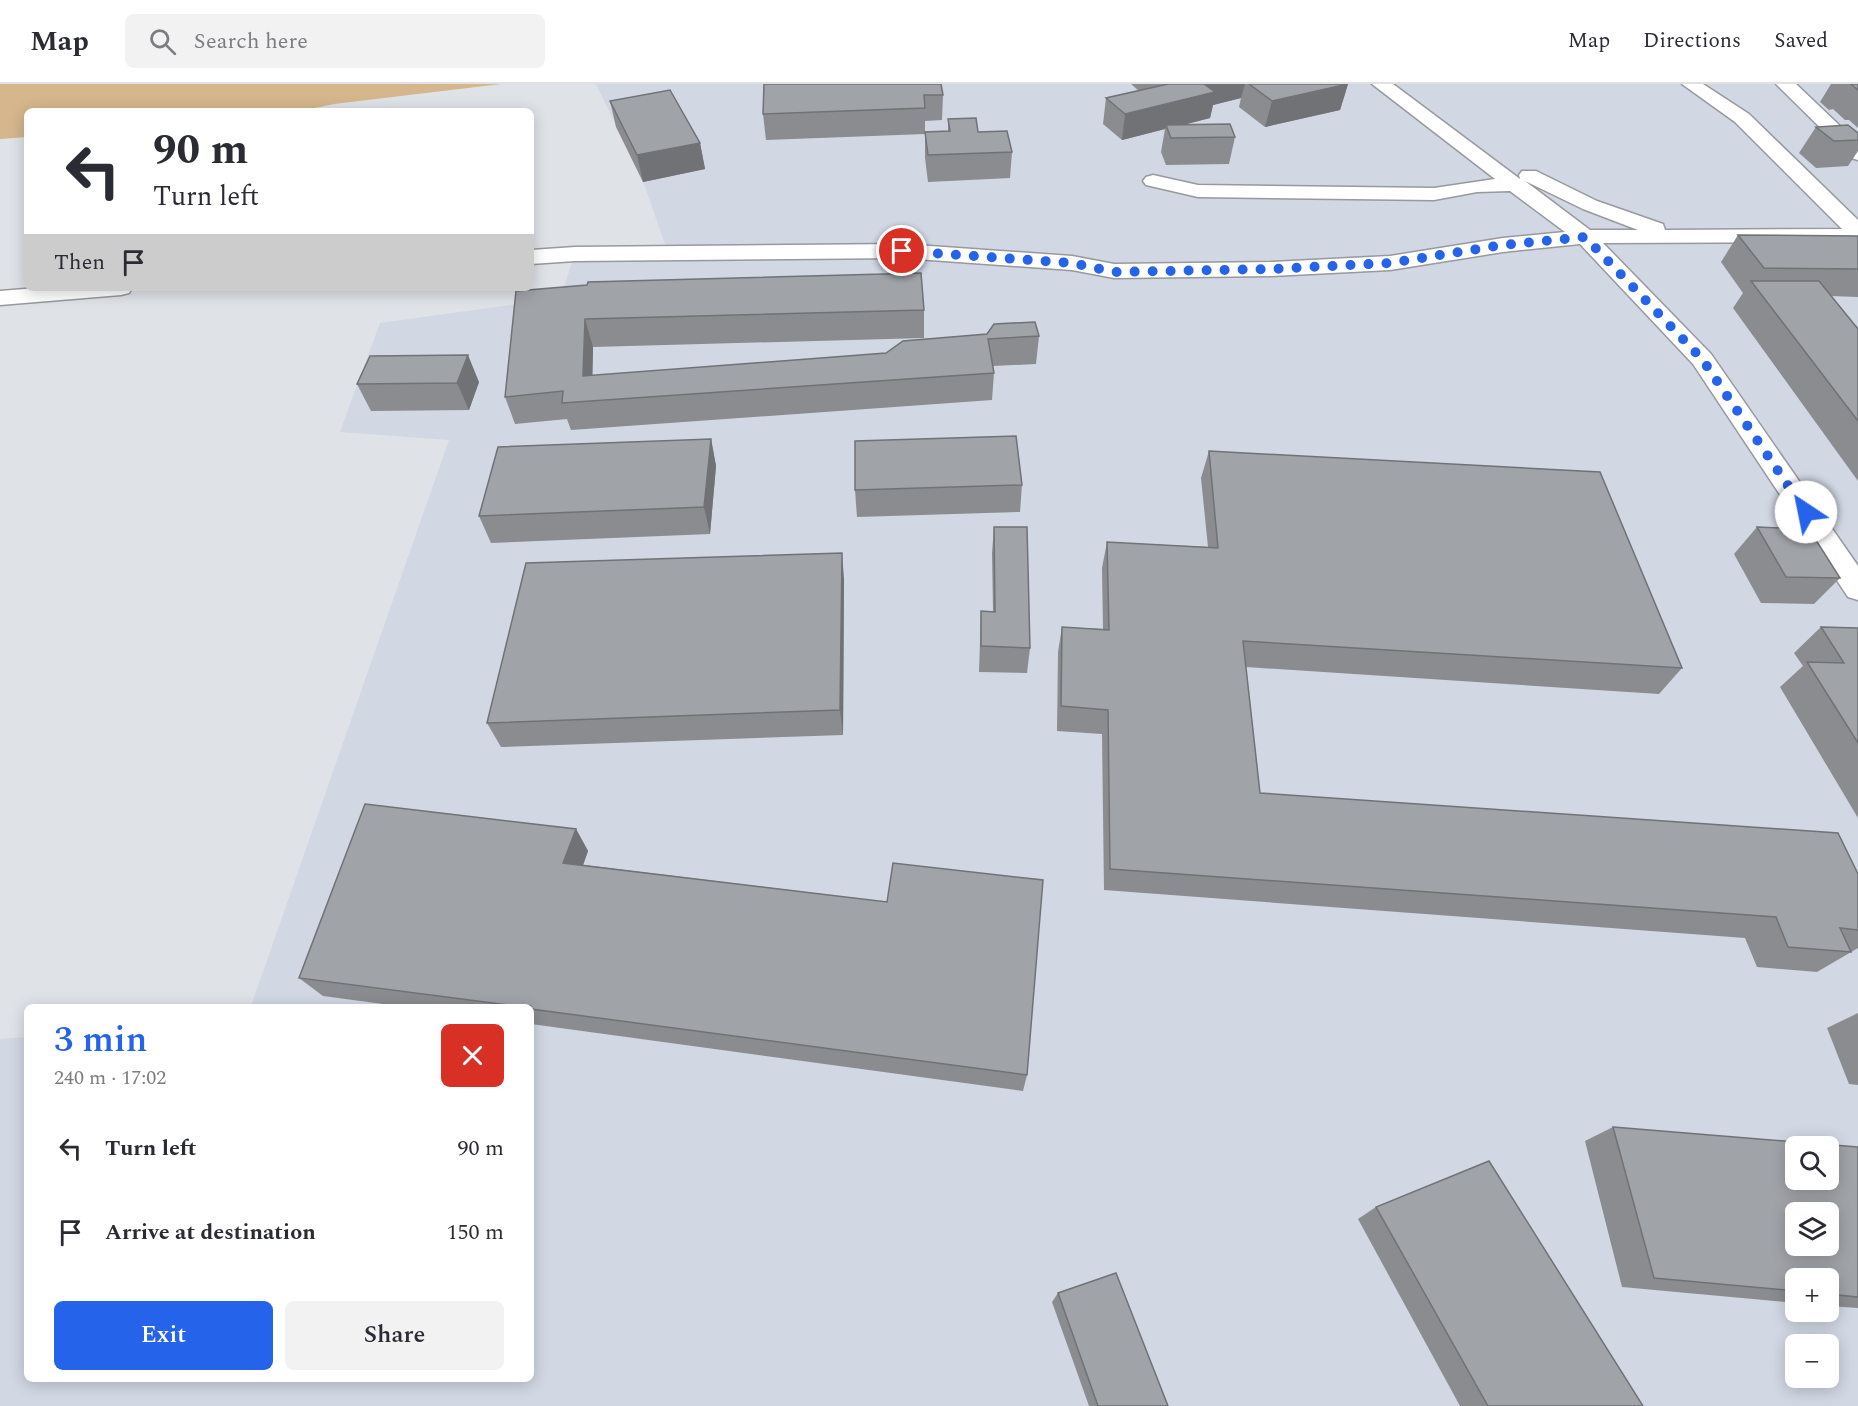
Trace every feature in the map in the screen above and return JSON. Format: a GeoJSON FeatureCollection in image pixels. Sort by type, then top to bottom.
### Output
{"type":"FeatureCollection","features":[{"type":"Feature","properties":{"kind":"street"},"geometry":{"type":"LineString","coordinates":[[1382,84],[1585,237],[1702,359],[1858,589]]}},
{"type":"Feature","properties":{"kind":"street"},"geometry":{"type":"LineString","coordinates":[[1671,84],[1719,100]]}},
{"type":"Feature","properties":{"kind":"street"},"geometry":{"type":"LineString","coordinates":[[1691,84],[1742,117],[1858,233]]}},
{"type":"Feature","properties":{"kind":"street"},"geometry":{"type":"LineString","coordinates":[[1785,84],[1858,154]]}},
{"type":"Feature","properties":{"kind":"street"},"geometry":{"type":"LineString","coordinates":[[1456,139],[1590,205],[1647,228],[1689,236]]}},
{"type":"Feature","properties":{"kind":"street"},"geometry":{"type":"LineString","coordinates":[[1153,181],[1198,191],[1434,194],[1477,186],[1517,184]]}},
{"type":"Feature","properties":{"kind":"street"},"geometry":{"type":"LineString","coordinates":[[534,257],[575,254],[902,251],[1072,263],[1114,272],[1272,269],[1390,263],[1503,245],[1585,237],[1858,233]]}},
{"type":"Feature","properties":{"kind":"street"},"geometry":{"type":"LineString","coordinates":[[0,298],[85,291]]}},
{"type":"Feature","properties":{"kind":"shaded area"},"geometry":{"type":"Polygon","coordinates":[[[0,84],[501,84],[315,108],[24,108],[24,137],[0,139],[0,84]]]}},
{"type":"Feature","properties":{"kind":"shaded area"},"geometry":{"type":"Polygon","coordinates":[[[596,84],[1858,84],[1858,1406],[0,1406],[0,1039],[24,1037],[24,1382],[534,1382],[534,1004],[252,1004],[449,440],[340,432],[380,323],[560,298],[575,254],[668,253],[643,181],[596,84]]]}},
{"type":"Feature","properties":{"kind":"building"},"geometry":{"type":"Polygon","coordinates":[[[764,84],[941,84],[943,95],[924,95],[925,108],[763,114],[764,84]]]}},
{"type":"Feature","properties":{"kind":"building"},"geometry":{"type":"Polygon","coordinates":[[[1168,84],[1204,84],[1215,92],[1125,114],[1106,98],[1168,84]]]}},
{"type":"Feature","properties":{"kind":"building"},"geometry":{"type":"Polygon","coordinates":[[[1249,84],[1348,84],[1272,101],[1249,84]]]}},
{"type":"Feature","properties":{"kind":"building"},"geometry":{"type":"Polygon","coordinates":[[[670,90],[700,143],[637,155],[610,101],[670,90]]]}},
{"type":"Feature","properties":{"kind":"building"},"geometry":{"type":"Polygon","coordinates":[[[976,118],[978,132],[1007,131],[1012,152],[928,155],[925,132],[950,131],[948,119],[976,118]]]}},
{"type":"Feature","properties":{"kind":"building"},"geometry":{"type":"Polygon","coordinates":[[[1230,124],[1235,137],[1171,138],[1166,125],[1230,124]]]}},
{"type":"Feature","properties":{"kind":"building"},"geometry":{"type":"Polygon","coordinates":[[[1848,125],[1858,133],[1858,140],[1834,141],[1816,127],[1848,125]]]}},
{"type":"Feature","properties":{"kind":"building"},"geometry":{"type":"Polygon","coordinates":[[[1738,235],[1858,236],[1858,269],[1764,268],[1738,235]]]}},
{"type":"Feature","properties":{"kind":"building"},"geometry":{"type":"Polygon","coordinates":[[[921,273],[924,310],[585,319],[583,376],[886,353],[903,341],[987,334],[994,324],[1035,322],[1039,336],[988,339],[994,373],[562,403],[563,391],[505,397],[516,291],[587,285],[588,282],[921,273]]]}},
{"type":"Feature","properties":{"kind":"building"},"geometry":{"type":"Polygon","coordinates":[[[1751,281],[1819,281],[1858,329],[1858,421],[1751,281]]]}},
{"type":"Feature","properties":{"kind":"building"},"geometry":{"type":"Polygon","coordinates":[[[468,355],[457,383],[357,384],[370,356],[468,355]]]}},
{"type":"Feature","properties":{"kind":"building"},"geometry":{"type":"Polygon","coordinates":[[[1016,436],[1022,485],[855,490],[855,441],[1016,436]]]}},
{"type":"Feature","properties":{"kind":"building"},"geometry":{"type":"Polygon","coordinates":[[[711,439],[704,507],[479,516],[498,447],[711,439]]]}},
{"type":"Feature","properties":{"kind":"building"},"geometry":{"type":"Polygon","coordinates":[[[1209,451],[1600,472],[1682,668],[1243,641],[1260,793],[1838,833],[1858,874],[1858,930],[1840,928],[1851,952],[1788,947],[1776,917],[1110,869],[1108,710],[1061,706],[1062,627],[1109,630],[1107,542],[1218,548],[1209,451]]]}},
{"type":"Feature","properties":{"kind":"building"},"geometry":{"type":"Polygon","coordinates":[[[994,527],[1027,527],[1030,648],[981,646],[981,611],[995,612],[994,527]]]}},
{"type":"Feature","properties":{"kind":"building"},"geometry":{"type":"Polygon","coordinates":[[[1757,527],[1809,529],[1840,578],[1786,577],[1757,527]]]}},
{"type":"Feature","properties":{"kind":"building"},"geometry":{"type":"Polygon","coordinates":[[[842,553],[840,710],[487,723],[526,563],[842,553]]]}},
{"type":"Feature","properties":{"kind":"building"},"geometry":{"type":"Polygon","coordinates":[[[1821,627],[1858,628],[1858,743],[1807,662],[1844,663],[1821,627]]]}},
{"type":"Feature","properties":{"kind":"building"},"geometry":{"type":"Polygon","coordinates":[[[365,804],[576,829],[563,863],[887,902],[893,863],[1043,880],[1027,1075],[534,1009],[534,1004],[500,1004],[299,978],[365,804]]]}},
{"type":"Feature","properties":{"kind":"building"},"geometry":{"type":"Polygon","coordinates":[[[1613,1127],[1785,1141],[1785,1190],[1839,1190],[1839,1145],[1858,1147],[1858,1297],[1839,1295],[1839,1268],[1785,1268],[1785,1290],[1654,1278],[1613,1127]]]}},
{"type":"Feature","properties":{"kind":"building"},"geometry":{"type":"Polygon","coordinates":[[[1489,1161],[1643,1406],[1488,1406],[1376,1207],[1489,1161]]]}},
{"type":"Feature","properties":{"kind":"building"},"geometry":{"type":"Polygon","coordinates":[[[1116,1273],[1168,1406],[1098,1406],[1058,1293],[1116,1273]]]}},
{"type":"Feature","properties":{"kind":"route"},"geometry":{"type":"LineString","coordinates":[[902,251],[1072,263],[1114,272],[1272,269],[1390,263],[1503,245],[1585,237],[1702,359],[1806,512]]}}]}
